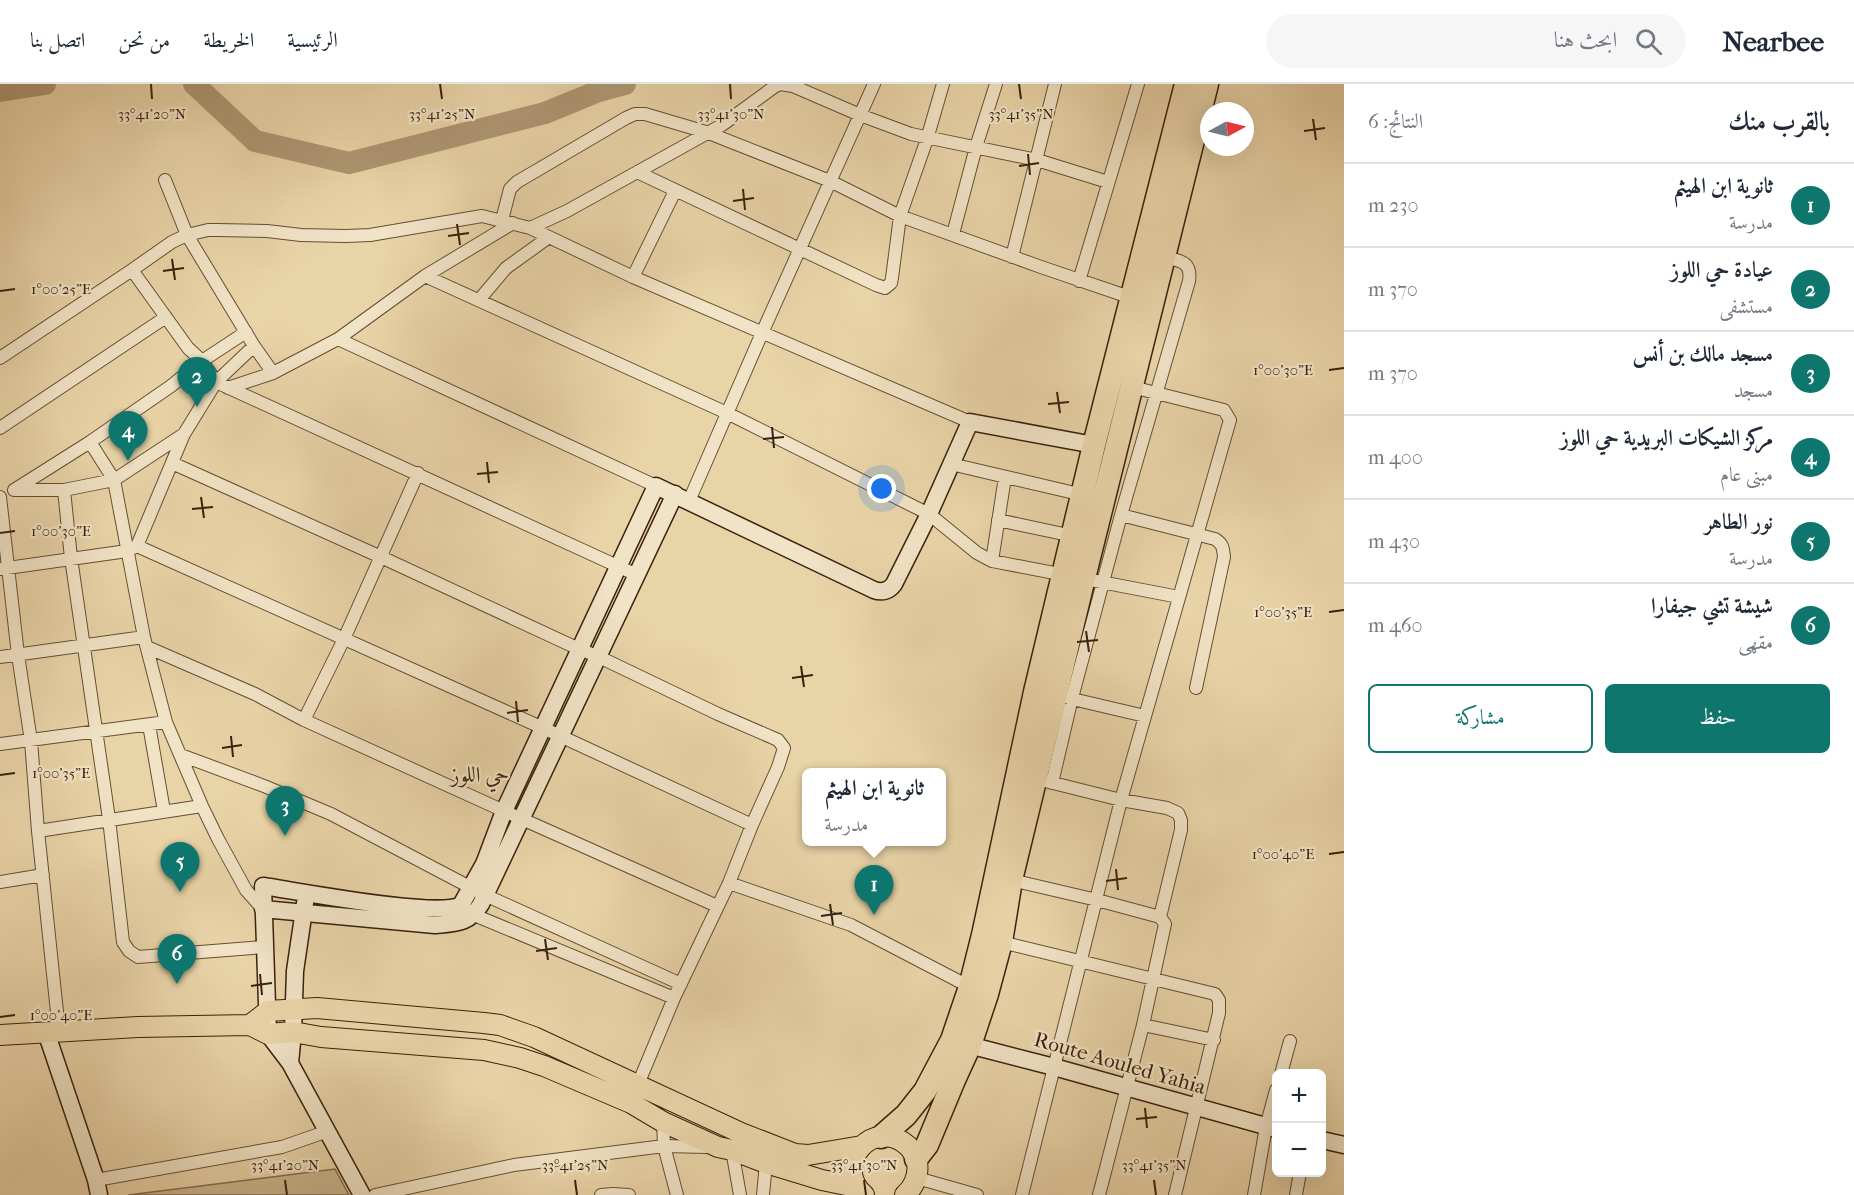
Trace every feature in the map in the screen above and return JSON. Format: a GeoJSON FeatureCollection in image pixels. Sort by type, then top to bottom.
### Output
{"type":"FeatureCollection","features":[{"type":"Feature","properties":{"kind":"highway"},"geometry":{"type":"LineString","coordinates":[[1084,578],[1073,536],[1186,84]]}},
{"type":"Feature","properties":{"kind":"highway"},"geometry":{"type":"LineString","coordinates":[[979,990],[983,935],[1054,696],[1207,84]]}},
{"type":"Feature","properties":{"kind":"highway"},"geometry":{"type":"LineString","coordinates":[[912,1184],[954,1080],[961,1043],[979,990],[1001,942],[1011,880],[1044,781],[1054,696]]}},
{"type":"Feature","properties":{"kind":"highway"},"geometry":{"type":"LineString","coordinates":[[871,1141],[906,1115],[961,1043]]}},
{"type":"Feature","properties":{"kind":"main road"},"geometry":{"type":"LineString","coordinates":[[250,1026],[268,1011],[317,1008],[500,1025],[534,1037],[637,1084],[766,1163],[860,1192]]}},
{"type":"Feature","properties":{"kind":"main road"},"geometry":{"type":"LineString","coordinates":[[498,1053],[500,1025]]}},
{"type":"Feature","properties":{"kind":"main road"},"geometry":{"type":"LineString","coordinates":[[0,1035],[138,1027],[250,1026],[268,1034],[294,1032],[321,1037],[484,1050],[544,1066],[631,1103],[663,1122],[730,1143],[795,1154],[818,1154],[892,1137],[911,1149],[912,1184]]}},
{"type":"Feature","properties":{"kind":"main road"},"geometry":{"type":"LineString","coordinates":[[860,1192],[852,1169],[853,1160],[871,1141]]}},
{"type":"Feature","properties":{"kind":"street"},"geometry":{"type":"LineString","coordinates":[[530,228],[567,211],[729,120],[780,84],[793,86],[860,115],[927,139],[1037,160],[1108,182]]}},
{"type":"Feature","properties":{"kind":"street"},"geometry":{"type":"LineString","coordinates":[[90,442],[114,480],[132,548],[146,642],[166,722],[202,806],[246,890],[263,909],[435,925],[461,922],[490,867],[521,819],[637,575],[682,498],[726,413],[874,84]]}},
{"type":"Feature","properties":{"kind":"street"},"geometry":{"type":"LineString","coordinates":[[637,172],[885,288],[891,283],[900,216],[927,139],[943,84]]}},
{"type":"Feature","properties":{"kind":"street"},"geometry":{"type":"LineString","coordinates":[[953,234],[976,147],[996,84]]}},
{"type":"Feature","properties":{"kind":"street"},"geometry":{"type":"LineString","coordinates":[[1012,257],[1055,84]]}},
{"type":"Feature","properties":{"kind":"street"},"geometry":{"type":"LineString","coordinates":[[1079,281],[1138,84]]}},
{"type":"Feature","properties":{"kind":"street"},"geometry":{"type":"LineString","coordinates":[[507,222],[510,189],[517,182],[627,118],[636,114],[645,114],[706,132],[830,181],[900,216],[1079,281],[1153,305]]}},
{"type":"Feature","properties":{"kind":"street"},"geometry":{"type":"LineString","coordinates":[[165,180],[187,235],[254,346],[273,373]]}},
{"type":"Feature","properties":{"kind":"street"},"geometry":{"type":"LineString","coordinates":[[633,277],[675,191]]}},
{"type":"Feature","properties":{"kind":"street"},"geometry":{"type":"LineString","coordinates":[[0,358],[171,242],[187,235],[208,230],[238,230],[346,236],[483,216],[530,228],[633,277],[970,422],[1094,445]]}},
{"type":"Feature","properties":{"kind":"street"},"geometry":{"type":"LineString","coordinates":[[222,385],[273,373],[338,339],[425,276],[507,222]]}},
{"type":"Feature","properties":{"kind":"street"},"geometry":{"type":"LineString","coordinates":[[479,300],[506,268],[549,237]]}},
{"type":"Feature","properties":{"kind":"street"},"geometry":{"type":"LineString","coordinates":[[1145,716],[1054,696],[1084,578],[1121,515],[1190,273],[1184,262],[1165,257]]}},
{"type":"Feature","properties":{"kind":"street"},"geometry":{"type":"LineString","coordinates":[[132,270],[188,348],[222,385],[637,575]]}},
{"type":"Feature","properties":{"kind":"street"},"geometry":{"type":"LineString","coordinates":[[425,276],[726,413],[929,514],[977,553],[992,561],[1179,597]]}},
{"type":"Feature","properties":{"kind":"street"},"geometry":{"type":"LineString","coordinates":[[0,428],[166,317]]}},
{"type":"Feature","properties":{"kind":"street"},"geometry":{"type":"LineString","coordinates":[[246,332],[90,442],[0,498],[4,568],[31,741],[43,875],[53,1031],[97,1187],[282,1147],[328,1131]]}},
{"type":"Feature","properties":{"kind":"street"},"geometry":{"type":"LineString","coordinates":[[338,339],[879,591],[887,590],[894,584],[929,514],[970,422]]}},
{"type":"Feature","properties":{"kind":"street"},"geometry":{"type":"LineString","coordinates":[[132,548],[184,434],[254,346]]}},
{"type":"Feature","properties":{"kind":"street"},"geometry":{"type":"LineString","coordinates":[[1022,1195],[1121,800],[1230,420],[1224,410],[1132,387]]}},
{"type":"Feature","properties":{"kind":"street"},"geometry":{"type":"LineString","coordinates":[[14,490],[64,490],[114,480],[184,434]]}},
{"type":"Feature","properties":{"kind":"street"},"geometry":{"type":"LineString","coordinates":[[172,463],[381,557],[579,650],[597,656],[778,740],[782,744],[784,748],[782,759],[729,883],[674,998],[631,1103]]}},
{"type":"Feature","properties":{"kind":"street"},"geometry":{"type":"LineString","coordinates":[[951,464],[1083,495]]}},
{"type":"Feature","properties":{"kind":"street"},"geometry":{"type":"LineString","coordinates":[[304,720],[344,639],[418,473]]}},
{"type":"Feature","properties":{"kind":"street"},"geometry":{"type":"LineString","coordinates":[[992,561],[1005,477]]}},
{"type":"Feature","properties":{"kind":"street"},"geometry":{"type":"LineString","coordinates":[[490,867],[504,811],[657,486]]}},
{"type":"Feature","properties":{"kind":"street"},"geometry":{"type":"LineString","coordinates":[[64,490],[71,558],[109,819],[123,942],[129,951],[138,957],[264,947]]}},
{"type":"Feature","properties":{"kind":"street"},"geometry":{"type":"LineString","coordinates":[[1121,515],[1221,542],[1224,557],[1196,688]]}},
{"type":"Feature","properties":{"kind":"street"},"geometry":{"type":"LineString","coordinates":[[998,520],[1073,536]]}},
{"type":"Feature","properties":{"kind":"street"},"geometry":{"type":"LineString","coordinates":[[4,568],[132,548],[344,639],[752,825]]}},
{"type":"Feature","properties":{"kind":"street"},"geometry":{"type":"LineString","coordinates":[[0,657],[84,645],[146,642],[304,720],[717,906]]}},
{"type":"Feature","properties":{"kind":"street"},"geometry":{"type":"LineString","coordinates":[[0,744],[166,722]]}},
{"type":"Feature","properties":{"kind":"street"},"geometry":{"type":"LineString","coordinates":[[149,725],[164,811]]}},
{"type":"Feature","properties":{"kind":"street"},"geometry":{"type":"LineString","coordinates":[[181,755],[331,814],[478,891],[681,984]]}},
{"type":"Feature","properties":{"kind":"street"},"geometry":{"type":"LineString","coordinates":[[1044,781],[1178,813],[1181,830],[1160,917]]}},
{"type":"Feature","properties":{"kind":"street"},"geometry":{"type":"LineString","coordinates":[[38,831],[202,806]]}},
{"type":"Feature","properties":{"kind":"street"},"geometry":{"type":"LineString","coordinates":[[0,882],[43,875]]}},
{"type":"Feature","properties":{"kind":"street"},"geometry":{"type":"LineString","coordinates":[[1011,880],[1097,900],[1164,920],[1165,930],[1152,978],[1143,1025],[1098,1195]]}},
{"type":"Feature","properties":{"kind":"street"},"geometry":{"type":"LineString","coordinates":[[729,883],[851,925],[979,990]]}},
{"type":"Feature","properties":{"kind":"street"},"geometry":{"type":"LineString","coordinates":[[246,890],[263,886],[404,906],[468,910],[674,998]]}},
{"type":"Feature","properties":{"kind":"street"},"geometry":{"type":"LineString","coordinates":[[263,886],[268,1034],[290,1063],[362,1195]]}},
{"type":"Feature","properties":{"kind":"street"},"geometry":{"type":"LineString","coordinates":[[290,1063],[294,1032],[295,971],[306,892]]}},
{"type":"Feature","properties":{"kind":"street"},"geometry":{"type":"LineString","coordinates":[[1001,942],[1215,994],[1220,1006],[1214,1040],[1195,1107],[1175,1195]]}},
{"type":"Feature","properties":{"kind":"street"},"geometry":{"type":"LineString","coordinates":[[621,977],[627,959]]}},
{"type":"Feature","properties":{"kind":"street"},"geometry":{"type":"LineString","coordinates":[[1143,1025],[1214,1040]]}},
{"type":"Feature","properties":{"kind":"street"},"geometry":{"type":"LineString","coordinates":[[1282,1069],[1290,1041]]}},
{"type":"Feature","properties":{"kind":"street","name":"Route Aouled Yahia"},"geometry":{"type":"LineString","coordinates":[[961,1043],[1271,1128]]}},
{"type":"Feature","properties":{"kind":"street"},"geometry":{"type":"LineString","coordinates":[[663,1122],[664,1146],[677,1195]]}},
{"type":"Feature","properties":{"kind":"street"},"geometry":{"type":"LineString","coordinates":[[1254,1195],[1271,1128]]}},
{"type":"Feature","properties":{"kind":"street"},"geometry":{"type":"LineString","coordinates":[[1326,1141],[1344,1145]]}},
{"type":"Feature","properties":{"kind":"street"},"geometry":{"type":"LineString","coordinates":[[375,1195],[514,1165],[664,1146],[730,1143],[740,1195]]}},
{"type":"Feature","properties":{"kind":"street"},"geometry":{"type":"LineString","coordinates":[[763,1195],[766,1163]]}},
{"type":"Feature","properties":{"kind":"street"},"geometry":{"type":"LineString","coordinates":[[1296,1195],[1299,1177]]}},
{"type":"Feature","properties":{"kind":"street"},"geometry":{"type":"LineString","coordinates":[[912,1184],[977,1195]]}},
{"type":"Feature","properties":{"kind":"street"},"geometry":{"type":"LineString","coordinates":[[601,1195],[628,1195]]}},
{"type":"Feature","properties":{"kind":"shaded area"},"geometry":{"type":"Polygon","coordinates":[[[335,1169],[349,1195],[128,1195],[335,1169]]]}},
{"type":"Feature","properties":{"kind":"waterway"},"geometry":{"type":"LineString","coordinates":[[0,91],[45,84]]}},
{"type":"Feature","properties":{"kind":"waterway"},"geometry":{"type":"LineString","coordinates":[[194,84],[255,141],[349,163],[545,113],[596,92],[625,84]]}},
{"type":"Feature","properties":{"kind":"place","name":"عيادة حي اللوز"},"geometry":{"type":"Point","coordinates":[197,407]}},
{"type":"Feature","properties":{"kind":"place","name":"مركز الشيكات البريدية حي اللوز"},"geometry":{"type":"Point","coordinates":[128,461]}},
{"type":"Feature","properties":{"kind":"place","name":"مسجد مالك بن أنس"},"geometry":{"type":"Point","coordinates":[285,836]}},
{"type":"Feature","properties":{"kind":"place","name":"نور الطاهر"},"geometry":{"type":"Point","coordinates":[180,892]}},
{"type":"Feature","properties":{"kind":"place","name":"ثانوية ابن الهيثم"},"geometry":{"type":"Point","coordinates":[874,915]}},
{"type":"Feature","properties":{"kind":"place","name":"شيشة تشي جيفارا"},"geometry":{"type":"Point","coordinates":[177,984]}},
{"type":"Feature","properties":{"kind":"district","name":"حي اللوز"},"geometry":{"type":"Point","coordinates":[480,775]}}]}
